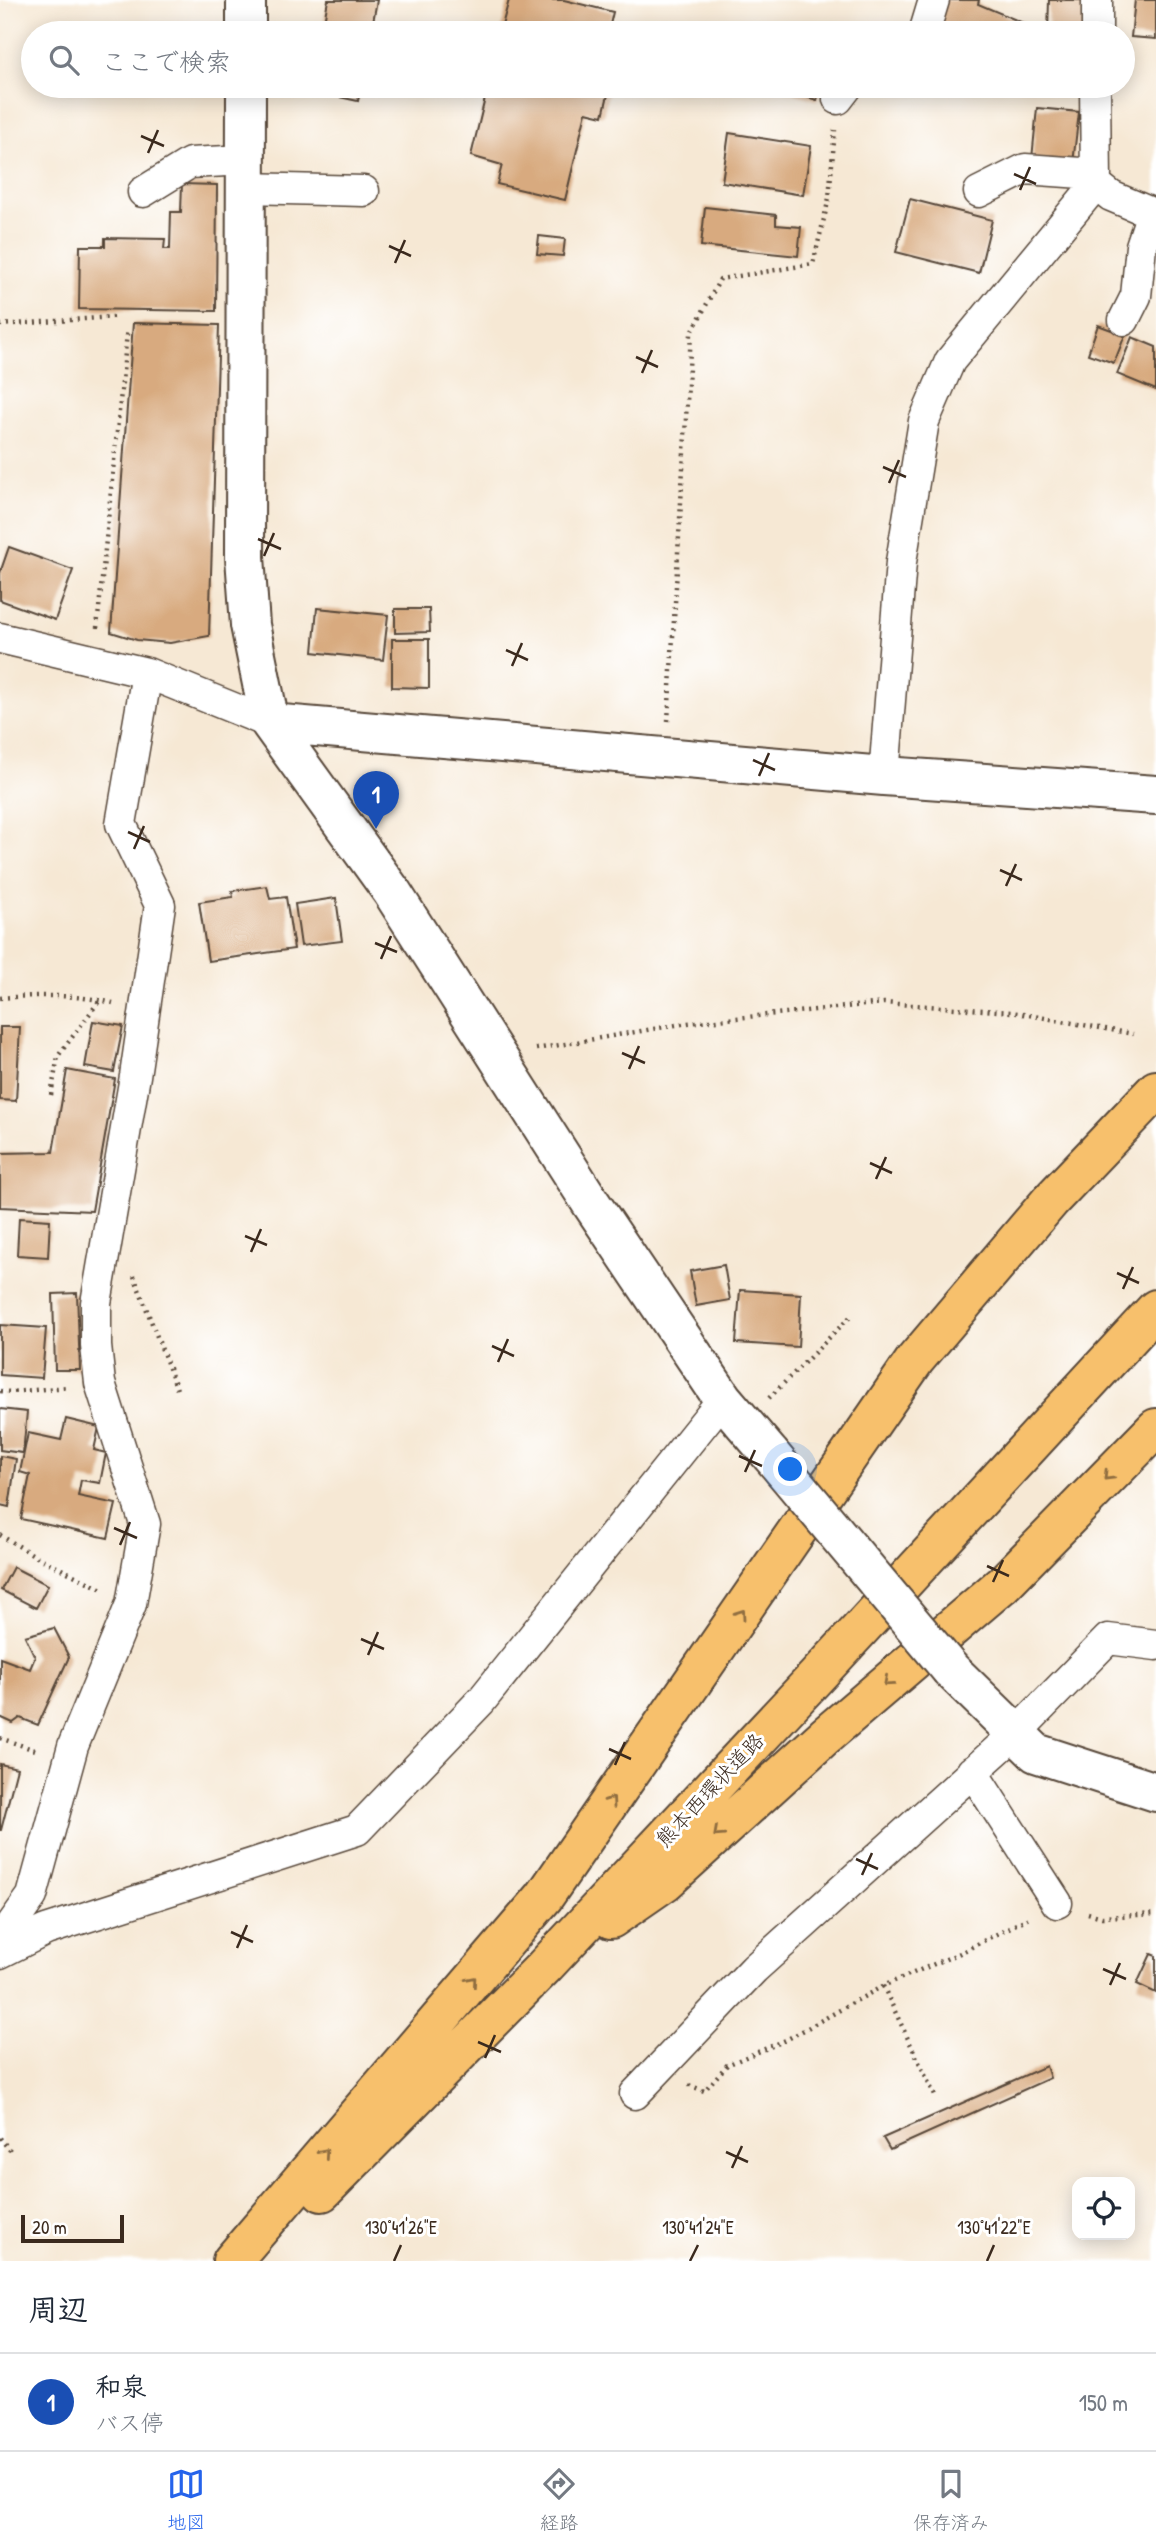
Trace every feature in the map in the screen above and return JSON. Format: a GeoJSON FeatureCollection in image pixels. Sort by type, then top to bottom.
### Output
{"type":"FeatureCollection","features":[{"type":"Feature","properties":{"kind":"highway"},"geometry":{"type":"LineString","coordinates":[[232,2261],[544,1897],[915,1360],[1051,1200],[1156,1090]]}},
{"type":"Feature","properties":{"kind":"highway","name":"熊本西環状道路"},"geometry":{"type":"LineString","coordinates":[[254,2261],[544,1967],[1156,1309]]}},
{"type":"Feature","properties":{"kind":"highway"},"geometry":{"type":"LineString","coordinates":[[544,1967],[666,1881],[825,1736],[1003,1584],[1156,1428]]}},
{"type":"Feature","properties":{"kind":"street"},"geometry":{"type":"LineString","coordinates":[[246,0],[246,21]]}},
{"type":"Feature","properties":{"kind":"street"},"geometry":{"type":"LineString","coordinates":[[928,21],[934,0]]}},
{"type":"Feature","properties":{"kind":"street"},"geometry":{"type":"LineString","coordinates":[[1097,0],[1097,21]]}},
{"type":"Feature","properties":{"kind":"street"},"geometry":{"type":"LineString","coordinates":[[246,98],[244,558],[250,625],[270,723],[392,892],[591,1203],[734,1411],[951,1670],[1036,1753],[1156,1792]]}},
{"type":"Feature","properties":{"kind":"street"},"geometry":{"type":"LineString","coordinates":[[884,776],[901,562],[924,421],[950,360],[1096,179],[1096,98]]}},
{"type":"Feature","properties":{"kind":"street"},"geometry":{"type":"LineString","coordinates":[[143,192],[190,163],[364,191]]}},
{"type":"Feature","properties":{"kind":"street"},"geometry":{"type":"LineString","coordinates":[[979,192],[1025,169],[1096,179],[1111,196],[1154,214],[1140,246],[1147,282],[1136,296],[1124,320]]}},
{"type":"Feature","properties":{"kind":"street"},"geometry":{"type":"LineString","coordinates":[[0,638],[147,673],[270,723],[884,776],[1156,795]]}},
{"type":"Feature","properties":{"kind":"street"},"geometry":{"type":"LineString","coordinates":[[0,1941],[33,1896],[73,1746],[131,1604],[145,1524],[100,1383],[96,1346],[96,1303],[160,905],[121,824],[147,673]]}},
{"type":"Feature","properties":{"kind":"street"},"geometry":{"type":"LineString","coordinates":[[0,1954],[46,1930],[357,1829],[481,1701],[734,1411]]}},
{"type":"Feature","properties":{"kind":"street"},"geometry":{"type":"LineString","coordinates":[[635,2094],[754,1969],[1016,1733],[1108,1639],[1156,1644]]}},
{"type":"Feature","properties":{"kind":"street"},"geometry":{"type":"LineString","coordinates":[[972,1771],[1057,1903]]}},
{"type":"Feature","properties":{"kind":"path"},"geometry":{"type":"LineString","coordinates":[[666,757],[691,334],[720,279],[813,264],[829,198],[842,98]]}},
{"type":"Feature","properties":{"kind":"path"},"geometry":{"type":"LineString","coordinates":[[0,325],[113,317]]}},
{"type":"Feature","properties":{"kind":"path"},"geometry":{"type":"LineString","coordinates":[[92,660],[127,333]]}},
{"type":"Feature","properties":{"kind":"path"},"geometry":{"type":"LineString","coordinates":[[0,998],[30,995],[85,997],[145,1010]]}},
{"type":"Feature","properties":{"kind":"path"},"geometry":{"type":"LineString","coordinates":[[51,1094],[58,1056],[100,1000]]}},
{"type":"Feature","properties":{"kind":"path"},"geometry":{"type":"LineString","coordinates":[[497,1056],[688,1023],[884,1003],[1012,1012],[1133,1034]]}},
{"type":"Feature","properties":{"kind":"path"},"geometry":{"type":"LineString","coordinates":[[105,1245],[132,1271],[178,1392]]}},
{"type":"Feature","properties":{"kind":"path"},"geometry":{"type":"LineString","coordinates":[[734,1411],[852,1315]]}},
{"type":"Feature","properties":{"kind":"path"},"geometry":{"type":"LineString","coordinates":[[0,1391],[100,1383]]}},
{"type":"Feature","properties":{"kind":"path"},"geometry":{"type":"LineString","coordinates":[[0,1535],[37,1557],[131,1604]]}},
{"type":"Feature","properties":{"kind":"path"},"geometry":{"type":"LineString","coordinates":[[0,1738],[69,1761]]}},
{"type":"Feature","properties":{"kind":"path"},"geometry":{"type":"LineString","coordinates":[[657,2071],[704,2091],[727,2065],[786,2040],[883,1986],[960,1953],[1057,1903],[1102,1917],[1156,1914]]}},
{"type":"Feature","properties":{"kind":"path"},"geometry":{"type":"LineString","coordinates":[[883,1986],[936,2098]]}},
{"type":"Feature","properties":{"kind":"path"},"geometry":{"type":"LineString","coordinates":[[0,2138],[13,2154]]}},
{"type":"Feature","properties":{"kind":"building"},"geometry":{"type":"Polygon","coordinates":[[[328,0],[377,0],[373,21],[324,21],[328,0]]]}},
{"type":"Feature","properties":{"kind":"building"},"geometry":{"type":"Polygon","coordinates":[[[509,0],[564,0],[613,12],[611,21],[503,21],[509,0]]]}},
{"type":"Feature","properties":{"kind":"building"},"geometry":{"type":"Polygon","coordinates":[[[941,0],[979,0],[978,4],[1019,21],[935,21],[941,0]]]}},
{"type":"Feature","properties":{"kind":"building"},"geometry":{"type":"Polygon","coordinates":[[[1049,0],[1087,0],[1086,21],[1048,21],[1049,0]]]}},
{"type":"Feature","properties":{"kind":"building"},"geometry":{"type":"Polygon","coordinates":[[[1135,0],[1156,0],[1156,39],[1135,37],[1135,21],[1133,21],[1135,0]]]}},
{"type":"Feature","properties":{"kind":"building"},"geometry":{"type":"Polygon","coordinates":[[[485,98],[607,98],[603,116],[586,112],[565,200],[497,184],[502,165],[471,156],[485,98]]]}},
{"type":"Feature","properties":{"kind":"building"},"geometry":{"type":"Polygon","coordinates":[[[1037,108],[1079,112],[1073,163],[1032,159],[1037,108]]]}},
{"type":"Feature","properties":{"kind":"building"},"geometry":{"type":"Polygon","coordinates":[[[729,133],[811,146],[803,195],[722,182],[729,133]]]}},
{"type":"Feature","properties":{"kind":"building"},"geometry":{"type":"Polygon","coordinates":[[[182,184],[217,185],[216,311],[79,309],[80,246],[105,246],[105,238],[165,239],[164,249],[170,249],[171,212],[181,212],[182,184]]]}},
{"type":"Feature","properties":{"kind":"building"},"geometry":{"type":"Polygon","coordinates":[[[910,199],[992,220],[979,273],[896,252],[910,199]]]}},
{"type":"Feature","properties":{"kind":"building"},"geometry":{"type":"Polygon","coordinates":[[[705,207],[776,215],[776,225],[801,227],[798,256],[701,246],[705,207]]]}},
{"type":"Feature","properties":{"kind":"building"},"geometry":{"type":"Polygon","coordinates":[[[539,236],[565,239],[563,256],[537,254],[539,236]]]}},
{"type":"Feature","properties":{"kind":"building"},"geometry":{"type":"Polygon","coordinates":[[[133,323],[219,325],[209,636],[170,643],[137,640],[111,632],[133,323]]]}},
{"type":"Feature","properties":{"kind":"building"},"geometry":{"type":"Polygon","coordinates":[[[1098,325],[1125,335],[1114,363],[1088,354],[1098,325]]]}},
{"type":"Feature","properties":{"kind":"building"},"geometry":{"type":"Polygon","coordinates":[[[1132,337],[1156,347],[1156,390],[1117,374],[1132,337]]]}},
{"type":"Feature","properties":{"kind":"building"},"geometry":{"type":"Polygon","coordinates":[[[9,547],[73,570],[55,620],[0,600],[0,573],[9,547]]]}},
{"type":"Feature","properties":{"kind":"building"},"geometry":{"type":"Polygon","coordinates":[[[317,608],[388,615],[383,660],[313,652],[317,608]]]}},
{"type":"Feature","properties":{"kind":"building"},"geometry":{"type":"Polygon","coordinates":[[[395,609],[429,609],[430,632],[395,633],[395,609]]]}},
{"type":"Feature","properties":{"kind":"building"},"geometry":{"type":"Polygon","coordinates":[[[392,639],[429,639],[429,688],[392,687],[392,639]]]}},
{"type":"Feature","properties":{"kind":"building"},"geometry":{"type":"Polygon","coordinates":[[[267,886],[270,899],[286,897],[294,949],[208,961],[199,902],[233,897],[232,891],[267,886]]]}},
{"type":"Feature","properties":{"kind":"building"},"geometry":{"type":"Polygon","coordinates":[[[336,898],[342,941],[301,946],[295,904],[336,898]]]}},
{"type":"Feature","properties":{"kind":"building"},"geometry":{"type":"Polygon","coordinates":[[[93,1021],[123,1026],[114,1072],[85,1067],[93,1021]]]}},
{"type":"Feature","properties":{"kind":"building"},"geometry":{"type":"Polygon","coordinates":[[[0,1027],[20,1027],[16,1101],[0,1100],[0,1027]]]}},
{"type":"Feature","properties":{"kind":"building"},"geometry":{"type":"Polygon","coordinates":[[[67,1070],[115,1079],[92,1211],[0,1207],[0,1153],[53,1152],[67,1070]]]}},
{"type":"Feature","properties":{"kind":"building"},"geometry":{"type":"Polygon","coordinates":[[[19,1218],[50,1220],[48,1257],[17,1255],[19,1218]]]}},
{"type":"Feature","properties":{"kind":"building"},"geometry":{"type":"Polygon","coordinates":[[[724,1265],[730,1300],[696,1306],[690,1271],[724,1265]]]}},
{"type":"Feature","properties":{"kind":"building"},"geometry":{"type":"Polygon","coordinates":[[[740,1290],[801,1294],[798,1347],[736,1343],[740,1290]]]}},
{"type":"Feature","properties":{"kind":"building"},"geometry":{"type":"Polygon","coordinates":[[[77,1293],[80,1370],[55,1370],[53,1294],[77,1293]]]}},
{"type":"Feature","properties":{"kind":"building"},"geometry":{"type":"Polygon","coordinates":[[[0,1325],[46,1328],[42,1378],[0,1375],[0,1325]]]}},
{"type":"Feature","properties":{"kind":"building"},"geometry":{"type":"Polygon","coordinates":[[[0,1409],[27,1412],[23,1453],[0,1450],[0,1409]]]}},
{"type":"Feature","properties":{"kind":"building"},"geometry":{"type":"Polygon","coordinates":[[[66,1419],[99,1427],[94,1450],[106,1453],[100,1483],[81,1480],[78,1496],[116,1504],[108,1538],[21,1519],[30,1475],[20,1472],[28,1433],[61,1440],[66,1419]]]}},
{"type":"Feature","properties":{"kind":"building"},"geometry":{"type":"Polygon","coordinates":[[[0,1456],[16,1459],[9,1507],[0,1505],[0,1456]]]}},
{"type":"Feature","properties":{"kind":"building"},"geometry":{"type":"Polygon","coordinates":[[[13,1567],[48,1585],[36,1608],[1,1590],[13,1567]]]}},
{"type":"Feature","properties":{"kind":"building"},"geometry":{"type":"Polygon","coordinates":[[[54,1628],[69,1657],[38,1725],[20,1718],[13,1723],[0,1717],[0,1658],[30,1669],[35,1657],[25,1636],[54,1628]]]}},
{"type":"Feature","properties":{"kind":"building"},"geometry":{"type":"Polygon","coordinates":[[[0,1764],[17,1768],[1,1830],[0,1830],[0,1764]]]}},
{"type":"Feature","properties":{"kind":"building"},"geometry":{"type":"Polygon","coordinates":[[[1151,1954],[1156,1956],[1156,1993],[1137,1984],[1151,1954]]]}},
{"type":"Feature","properties":{"kind":"building"},"geometry":{"type":"Polygon","coordinates":[[[1046,2066],[1050,2078],[890,2150],[883,2138],[1046,2066]]]}},
{"type":"Feature","properties":{"kind":"place","name":"和泉"},"geometry":{"type":"Point","coordinates":[376,829]}}]}
